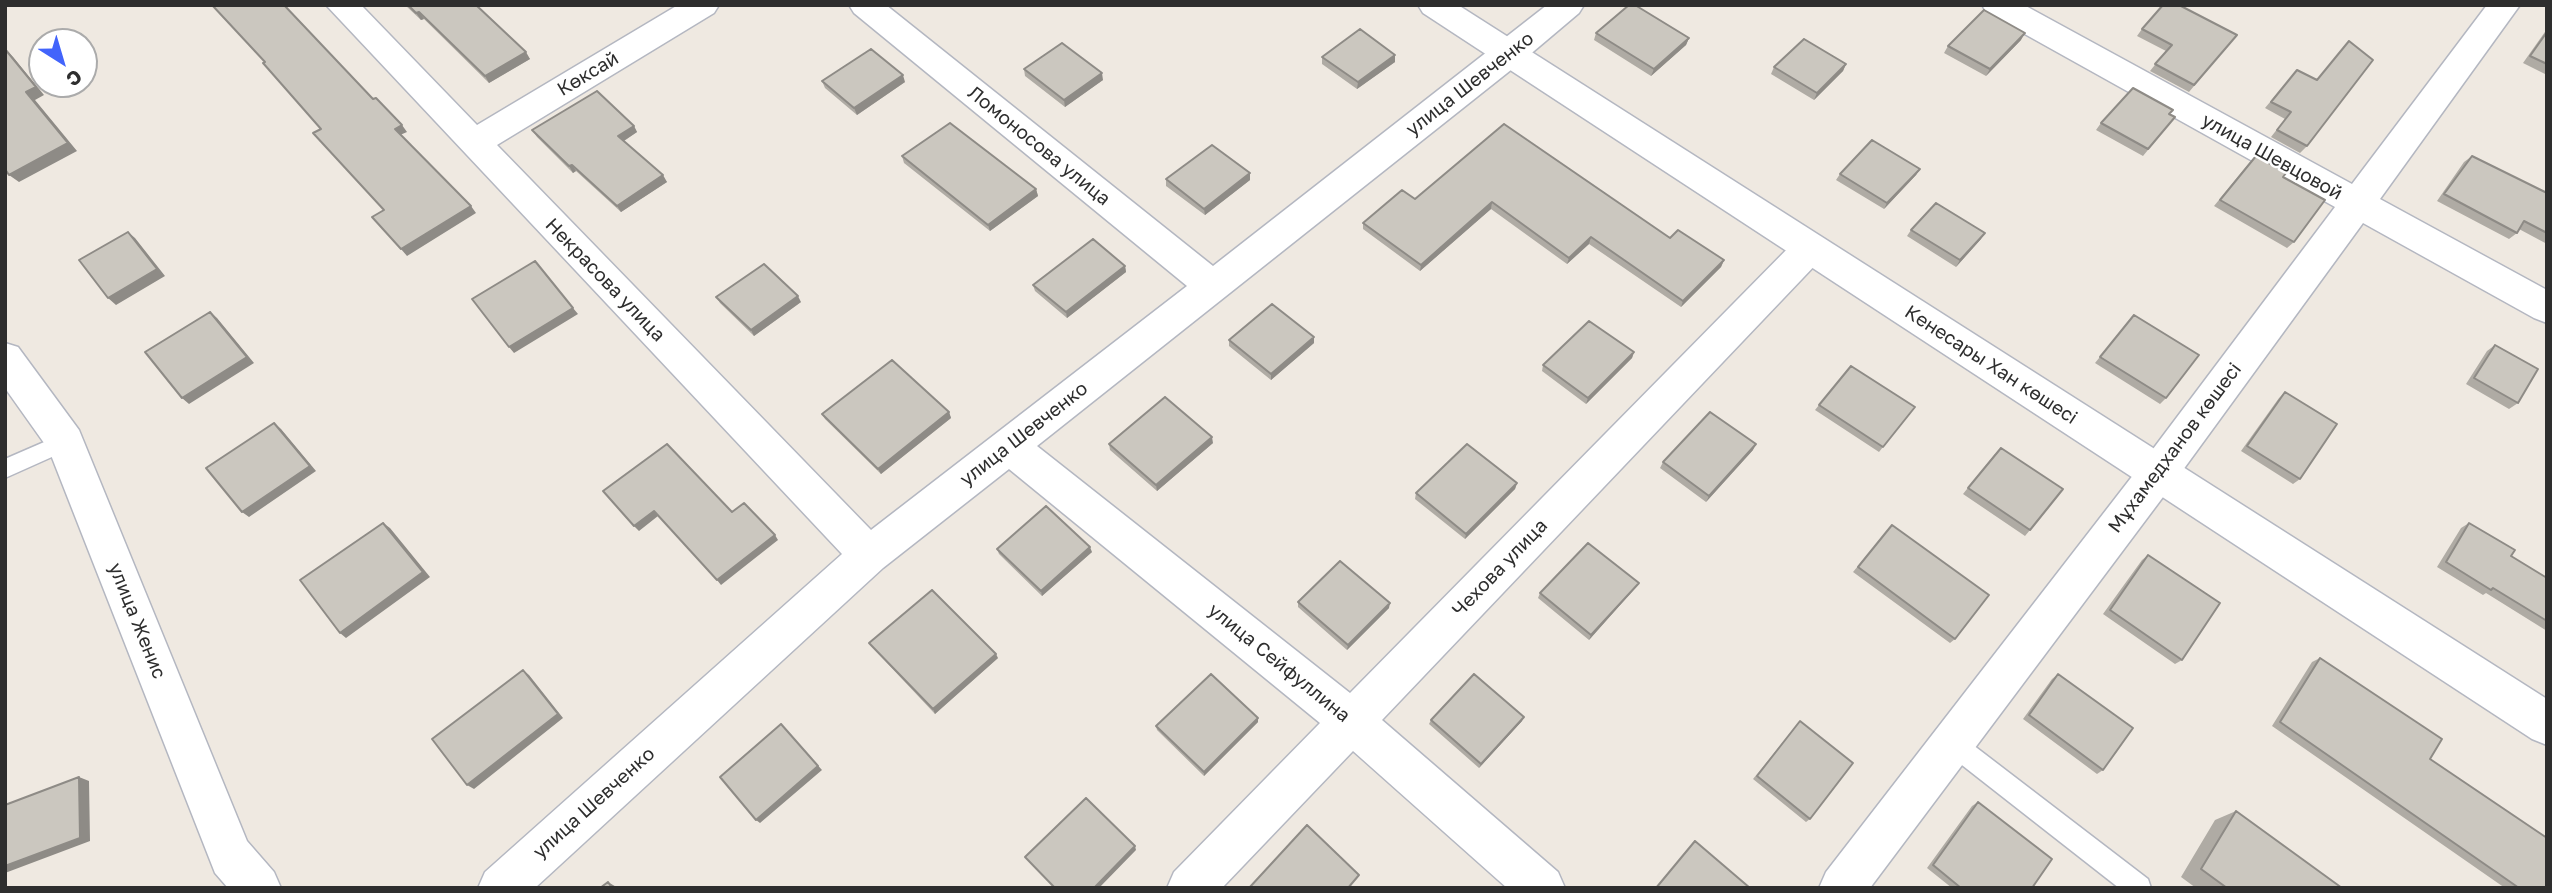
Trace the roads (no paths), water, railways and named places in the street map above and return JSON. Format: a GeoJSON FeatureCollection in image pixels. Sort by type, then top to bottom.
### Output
{"type":"FeatureCollection","features":[{"type":"Feature","properties":{"kind":"street","name":"Некрасова улица"},"geometry":{"type":"LineString","coordinates":[[342,5],[869,555]]}},
{"type":"Feature","properties":{"kind":"street","name":"Көксай"},"geometry":{"type":"LineString","coordinates":[[474,143],[703,5]]}},
{"type":"Feature","properties":{"kind":"street","name":"Ломоносова улица"},"geometry":{"type":"LineString","coordinates":[[865,5],[1213,286]]}},
{"type":"Feature","properties":{"kind":"street","name":"Кенесары Хан көшесі"},"geometry":{"type":"LineString","coordinates":[[1434,5],[2547,724]]}},
{"type":"Feature","properties":{"kind":"street","name":"улица Шевченко"},"geometry":{"type":"LineString","coordinates":[[501,888],[869,555],[1510,54],[1568,5]]}},
{"type":"Feature","properties":{"kind":"street","name":"улица Шевцовой"},"geometry":{"type":"LineString","coordinates":[[1998,5],[2547,308]]}},
{"type":"Feature","properties":{"kind":"street","name":"Мұхамедханов көшесі"},"geometry":{"type":"LineString","coordinates":[[1842,888],[2158,473],[2504,5]]}},
{"type":"Feature","properties":{"kind":"street","name":"Чехова улица"},"geometry":{"type":"LineString","coordinates":[[1190,888],[1810,248]]}},
{"type":"Feature","properties":{"kind":"street","name":"улица Женис"},"geometry":{"type":"LineString","coordinates":[[5,358],[65,442],[231,857],[258,888]]}},
{"type":"Feature","properties":{"kind":"street","name":"улица Сейфуллина"},"geometry":{"type":"LineString","coordinates":[[1009,446],[1351,721],[1542,888]]}},
{"type":"Feature","properties":{"kind":"lane"},"geometry":{"type":"LineString","coordinates":[[5,469],[65,442]]}},
{"type":"Feature","properties":{"kind":"lane"},"geometry":{"type":"LineString","coordinates":[[1952,743],[2138,888]]}}]}
